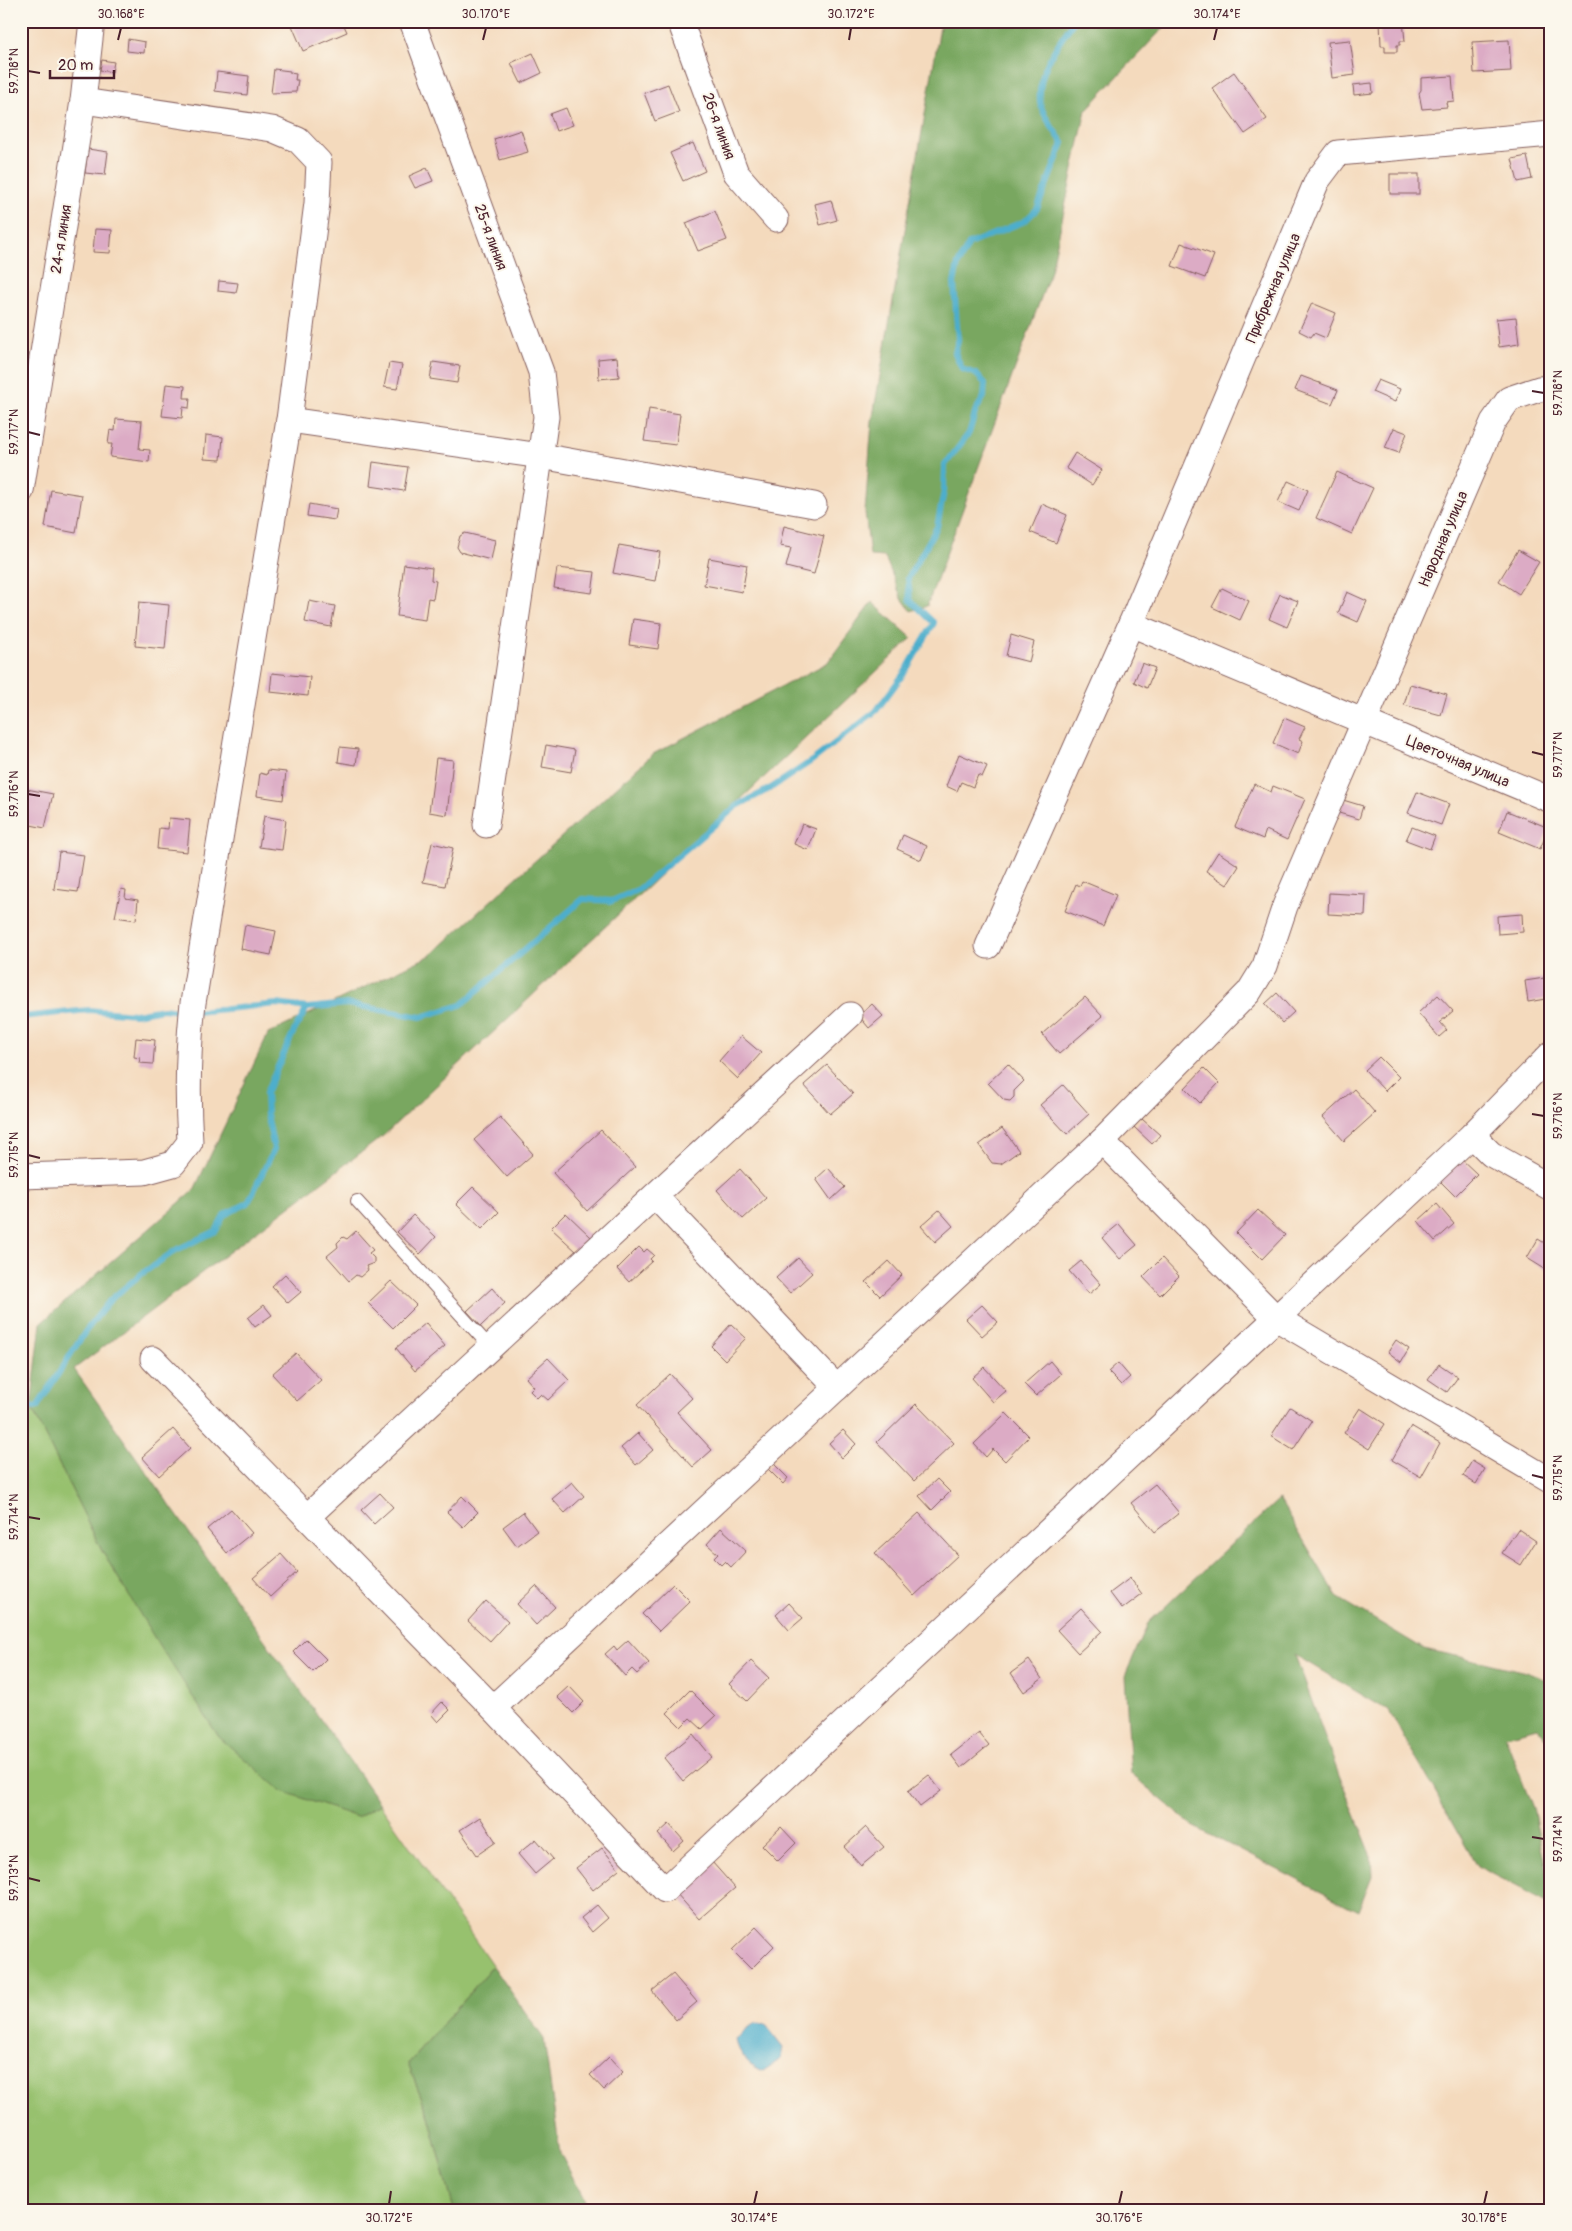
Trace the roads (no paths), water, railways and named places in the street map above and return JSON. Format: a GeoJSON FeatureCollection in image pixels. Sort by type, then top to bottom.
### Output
{"type":"FeatureCollection","features":[{"type":"Feature","properties":{"kind":"street","name":"24-я линия"},"geometry":{"type":"LineString","coordinates":[[21,491],[84,101],[92,21]]}},
{"type":"Feature","properties":{"kind":"street","name":"25-я линия"},"geometry":{"type":"LineString","coordinates":[[412,21],[541,372],[546,418],[486,825]]}},
{"type":"Feature","properties":{"kind":"street","name":"26-я линия"},"geometry":{"type":"LineString","coordinates":[[680,21],[736,173],[776,219]]}},
{"type":"Feature","properties":{"kind":"street"},"geometry":{"type":"LineString","coordinates":[[21,1176],[144,1172],[173,1164],[190,1142],[188,1108],[192,1015],[289,420],[317,203],[319,162],[298,140],[272,129],[84,101]]}},
{"type":"Feature","properties":{"kind":"street","name":"Прибрежная улица"},"geometry":{"type":"LineString","coordinates":[[988,946],[1131,624],[1317,182],[1338,153],[1551,134]]}},
{"type":"Feature","properties":{"kind":"street","name":"Народная улица"},"geometry":{"type":"LineString","coordinates":[[493,1708],[1102,1141],[1250,992],[1265,966],[1285,906],[1366,722],[1493,422],[1510,400],[1538,389],[1551,388]]}},
{"type":"Feature","properties":{"kind":"street"},"geometry":{"type":"LineString","coordinates":[[289,420],[541,456],[814,505]]}},
{"type":"Feature","properties":{"kind":"street","name":"Цветочная улица"},"geometry":{"type":"LineString","coordinates":[[1131,624],[1551,800]]}},
{"type":"Feature","properties":{"kind":"street"},"geometry":{"type":"LineString","coordinates":[[307,1517],[850,1015]]}},
{"type":"Feature","properties":{"kind":"street"},"geometry":{"type":"LineString","coordinates":[[153,1359],[493,1708],[665,1890],[1472,1135],[1551,1054]]}},
{"type":"Feature","properties":{"kind":"street"},"geometry":{"type":"LineString","coordinates":[[1472,1135],[1491,1154],[1551,1188]]}},
{"type":"Feature","properties":{"kind":"street"},"geometry":{"type":"LineString","coordinates":[[1102,1141],[1276,1318],[1551,1481]]}},
{"type":"Feature","properties":{"kind":"street"},"geometry":{"type":"LineString","coordinates":[[655,1196],[837,1388]]}},
{"type":"Feature","properties":{"kind":"lane"},"geometry":{"type":"LineString","coordinates":[[357,1201],[490,1348]]}},
{"type":"Feature","properties":{"kind":"water"},"geometry":{"type":"Polygon","coordinates":[[[755,2023],[766,2025],[783,2047],[781,2059],[763,2071],[745,2059],[739,2050],[736,2040],[755,2023]]]}},
{"type":"Feature","properties":{"kind":"waterway"},"geometry":{"type":"LineString","coordinates":[[21,1408],[37,1407],[85,1332],[110,1300],[140,1275],[176,1250],[216,1231],[224,1215],[248,1203],[274,1149],[267,1114],[266,1093],[293,1033],[307,1008],[347,1004],[421,1017],[461,1005],[583,899],[612,901],[639,889],[737,806],[771,788],[813,760],[876,711],[905,672],[934,623],[910,600],[908,578],[937,527],[944,491],[945,465],[969,433],[976,410],[984,397],[985,383],[976,374],[962,369],[955,353],[958,340],[954,283],[958,264],[969,244],[1025,221],[1037,209],[1063,143],[1049,123],[1041,107],[1040,90],[1042,79],[1050,59],[1074,21]]}},
{"type":"Feature","properties":{"kind":"waterway"},"geometry":{"type":"LineString","coordinates":[[196,1012],[277,1004],[307,1008]]}},
{"type":"Feature","properties":{"kind":"waterway"},"geometry":{"type":"LineString","coordinates":[[21,1017],[89,1010],[135,1014],[163,1009],[186,1012]]}}]}
